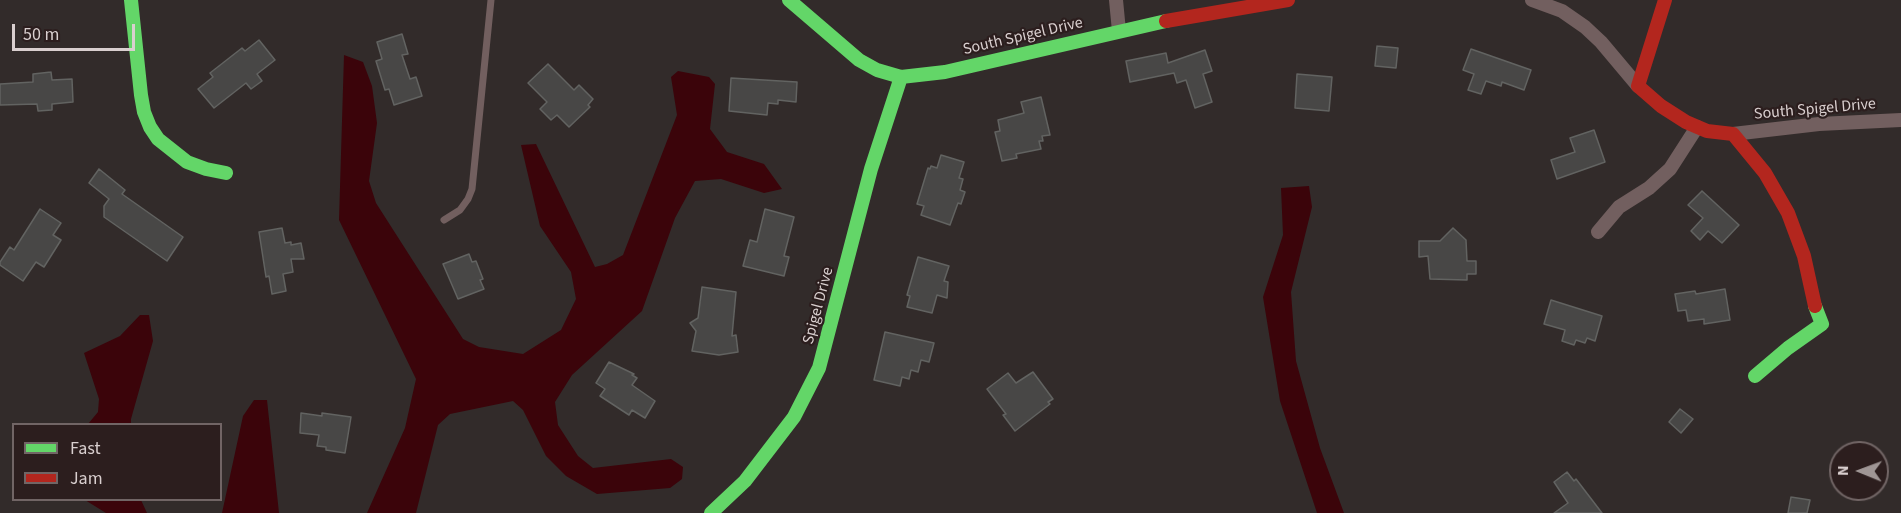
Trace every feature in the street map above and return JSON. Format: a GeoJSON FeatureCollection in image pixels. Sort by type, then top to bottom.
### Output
{"type":"FeatureCollection","features":[{"type":"Feature","properties":{"kind":"street"},"geometry":{"type":"LineString","coordinates":[[131,0],[141,95],[150,128],[171,151],[187,162],[226,173]]}},
{"type":"Feature","properties":{"kind":"street","name":"South Spigel Drive"},"geometry":{"type":"LineString","coordinates":[[789,0],[859,60],[878,70],[901,77],[945,72],[1119,31],[1210,6],[1288,0]]}},
{"type":"Feature","properties":{"kind":"street"},"geometry":{"type":"LineString","coordinates":[[1116,0],[1119,31]]}},
{"type":"Feature","properties":{"kind":"street","name":"South Spigel Drive"},"geometry":{"type":"LineString","coordinates":[[1532,0],[1562,11],[1585,27],[1601,42],[1638,86],[1662,106],[1707,131],[1733,134],[1819,124],[1901,120]]}},
{"type":"Feature","properties":{"kind":"street"},"geometry":{"type":"LineString","coordinates":[[1638,86],[1665,0]]}},
{"type":"Feature","properties":{"kind":"street","name":"Spigel Drive"},"geometry":{"type":"LineString","coordinates":[[711,513],[745,481],[767,453],[802,403],[819,368],[871,169],[901,77]]}},
{"type":"Feature","properties":{"kind":"street"},"geometry":{"type":"LineString","coordinates":[[1598,232],[1619,207],[1649,188],[1670,169],[1697,127]]}},
{"type":"Feature","properties":{"kind":"street","name":"South Spigel Drive"},"geometry":{"type":"LineString","coordinates":[[1733,134],[1765,173],[1788,213],[1804,256],[1810,277],[1812,297],[1822,324],[1788,348],[1755,376]]}},
{"type":"Feature","properties":{"kind":"lane"},"geometry":{"type":"LineString","coordinates":[[444,220],[460,210],[472,189],[491,0]]}},
{"type":"Feature","properties":{"kind":"shaded area"},"geometry":{"type":"Polygon","coordinates":[[[344,55],[363,62],[372,86],[377,123],[369,181],[376,203],[463,339],[479,347],[523,354],[561,330],[576,299],[571,272],[540,226],[521,145],[536,144],[595,267],[607,264],[623,255],[677,115],[671,77],[678,71],[709,77],[715,84],[710,129],[727,152],[764,164],[782,189],[764,193],[721,179],[695,181],[675,218],[642,311],[572,375],[555,402],[558,425],[578,456],[593,468],[671,459],[683,467],[682,479],[670,488],[597,494],[566,476],[546,456],[523,410],[513,401],[450,414],[438,425],[416,513],[367,513],[405,428],[416,379],[339,220],[344,55]]]}},
{"type":"Feature","properties":{"kind":"shaded area"},"geometry":{"type":"Polygon","coordinates":[[[1309,186],[1312,207],[1291,292],[1296,361],[1320,448],[1344,513],[1317,513],[1280,401],[1263,297],[1283,235],[1281,188],[1309,186]]]}},
{"type":"Feature","properties":{"kind":"shaded area"},"geometry":{"type":"Polygon","coordinates":[[[140,315],[149,315],[153,341],[131,423],[89,423],[98,412],[99,399],[84,353],[120,336],[140,315]]]}},
{"type":"Feature","properties":{"kind":"shaded area"},"geometry":{"type":"Polygon","coordinates":[[[254,400],[267,400],[279,513],[222,513],[243,416],[254,400]]]}},
{"type":"Feature","properties":{"kind":"shaded area"},"geometry":{"type":"Polygon","coordinates":[[[87,501],[141,501],[147,513],[106,513],[87,501]]]}},
{"type":"Feature","properties":{"kind":"building"},"geometry":{"type":"Polygon","coordinates":[[[402,34],[408,54],[402,55],[410,79],[416,77],[422,96],[394,105],[389,89],[385,90],[376,61],[382,59],[377,42],[402,34]]]}},
{"type":"Feature","properties":{"kind":"building"},"geometry":{"type":"Polygon","coordinates":[[[259,40],[275,60],[257,74],[262,81],[251,89],[246,83],[214,108],[198,89],[213,77],[210,73],[242,48],[245,51],[259,40]]]}},
{"type":"Feature","properties":{"kind":"building"},"geometry":{"type":"Polygon","coordinates":[[[1377,46],[1398,48],[1396,68],[1375,66],[1377,46]]]}},
{"type":"Feature","properties":{"kind":"building"},"geometry":{"type":"Polygon","coordinates":[[[1471,49],[1531,70],[1524,90],[1502,82],[1501,86],[1486,81],[1481,94],[1468,90],[1474,74],[1463,70],[1471,49]]]}},
{"type":"Feature","properties":{"kind":"building"},"geometry":{"type":"Polygon","coordinates":[[[1205,50],[1212,71],[1203,74],[1212,102],[1195,108],[1186,80],[1177,83],[1174,73],[1130,82],[1126,61],[1166,53],[1168,63],[1205,50]]]}},
{"type":"Feature","properties":{"kind":"building"},"geometry":{"type":"Polygon","coordinates":[[[548,64],[574,90],[579,85],[593,99],[588,105],[590,107],[569,127],[557,115],[551,120],[540,109],[547,102],[528,83],[548,64]]]}},
{"type":"Feature","properties":{"kind":"building"},"geometry":{"type":"Polygon","coordinates":[[[51,72],[52,80],[72,79],[73,102],[52,104],[52,110],[38,111],[37,104],[0,105],[0,84],[33,82],[33,74],[51,72]]]}},
{"type":"Feature","properties":{"kind":"building"},"geometry":{"type":"Polygon","coordinates":[[[1297,74],[1332,77],[1329,111],[1295,108],[1297,74]]]}},
{"type":"Feature","properties":{"kind":"building"},"geometry":{"type":"Polygon","coordinates":[[[731,78],[797,82],[796,102],[778,100],[778,104],[768,103],[767,115],[729,111],[731,78]]]}},
{"type":"Feature","properties":{"kind":"building"},"geometry":{"type":"Polygon","coordinates":[[[1041,97],[1050,135],[1042,136],[1043,141],[1039,141],[1041,149],[1016,154],[1017,158],[1002,161],[995,132],[1000,131],[998,120],[1024,113],[1021,102],[1041,97]]]}},
{"type":"Feature","properties":{"kind":"building"},"geometry":{"type":"Polygon","coordinates":[[[1594,130],[1605,162],[1557,179],[1551,160],[1575,152],[1570,138],[1594,130]]]}},
{"type":"Feature","properties":{"kind":"building"},"geometry":{"type":"Polygon","coordinates":[[[941,155],[964,162],[959,178],[963,179],[960,190],[965,192],[961,204],[958,203],[950,225],[921,215],[924,206],[917,204],[928,168],[930,169],[931,166],[937,168],[941,155]]]}},
{"type":"Feature","properties":{"kind":"building"},"geometry":{"type":"Polygon","coordinates":[[[99,169],[125,190],[122,194],[183,237],[167,261],[104,217],[104,206],[109,199],[89,183],[99,169]]]}},
{"type":"Feature","properties":{"kind":"building"},"geometry":{"type":"Polygon","coordinates":[[[1702,191],[1739,225],[1722,243],[1708,231],[1700,240],[1691,231],[1703,218],[1688,205],[1702,191]]]}},
{"type":"Feature","properties":{"kind":"building"},"geometry":{"type":"Polygon","coordinates":[[[40,209],[61,223],[53,235],[61,240],[44,267],[36,262],[23,281],[0,265],[0,262],[10,247],[14,250],[40,209]]]}},
{"type":"Feature","properties":{"kind":"building"},"geometry":{"type":"Polygon","coordinates":[[[765,209],[794,217],[784,256],[789,257],[784,276],[743,266],[750,240],[757,242],[765,209]]]}},
{"type":"Feature","properties":{"kind":"building"},"geometry":{"type":"Polygon","coordinates":[[[282,228],[285,243],[291,242],[291,245],[301,243],[304,259],[291,259],[293,272],[283,274],[286,291],[272,294],[269,276],[266,277],[259,232],[282,228]]]}},
{"type":"Feature","properties":{"kind":"building"},"geometry":{"type":"Polygon","coordinates":[[[1453,228],[1466,240],[1467,261],[1476,261],[1476,274],[1467,274],[1467,280],[1430,279],[1428,256],[1419,257],[1419,241],[1440,241],[1453,228]]]}},
{"type":"Feature","properties":{"kind":"building"},"geometry":{"type":"Polygon","coordinates":[[[469,254],[472,262],[476,261],[484,289],[458,299],[443,264],[469,254]]]}},
{"type":"Feature","properties":{"kind":"building"},"geometry":{"type":"Polygon","coordinates":[[[918,257],[949,266],[944,281],[948,282],[947,298],[937,295],[932,313],[907,307],[910,296],[907,295],[918,257]]]}},
{"type":"Feature","properties":{"kind":"building"},"geometry":{"type":"Polygon","coordinates":[[[702,287],[736,292],[732,336],[736,335],[738,352],[719,355],[692,351],[696,331],[690,323],[698,318],[702,287]]]}},
{"type":"Feature","properties":{"kind":"building"},"geometry":{"type":"Polygon","coordinates":[[[1725,289],[1730,320],[1704,324],[1704,319],[1688,321],[1686,310],[1678,311],[1675,294],[1695,291],[1696,294],[1725,289]]]}},
{"type":"Feature","properties":{"kind":"building"},"geometry":{"type":"Polygon","coordinates":[[[1551,300],[1602,316],[1595,341],[1587,338],[1585,343],[1576,340],[1574,345],[1562,341],[1565,330],[1544,324],[1551,300]]]}},
{"type":"Feature","properties":{"kind":"building"},"geometry":{"type":"Polygon","coordinates":[[[885,332],[934,343],[929,362],[921,360],[918,372],[911,370],[909,379],[902,377],[900,386],[874,380],[885,332]]]}},
{"type":"Feature","properties":{"kind":"building"},"geometry":{"type":"Polygon","coordinates":[[[609,362],[634,374],[632,375],[637,378],[632,385],[655,401],[645,418],[632,410],[629,415],[600,396],[605,389],[596,383],[609,362]]]}},
{"type":"Feature","properties":{"kind":"building"},"geometry":{"type":"Polygon","coordinates":[[[1033,372],[1053,399],[1048,402],[1050,404],[1015,431],[1003,415],[1006,414],[987,389],[1008,373],[1016,383],[1033,372]]]}},
{"type":"Feature","properties":{"kind":"building"},"geometry":{"type":"Polygon","coordinates":[[[1680,409],[1693,419],[1681,433],[1669,422],[1680,409]]]}},
{"type":"Feature","properties":{"kind":"building"},"geometry":{"type":"Polygon","coordinates":[[[301,413],[351,417],[345,453],[317,446],[319,435],[300,433],[301,413]]]}},
{"type":"Feature","properties":{"kind":"building"},"geometry":{"type":"Polygon","coordinates":[[[1567,472],[1574,481],[1576,479],[1602,513],[1554,513],[1568,503],[1554,482],[1567,472]]]}},
{"type":"Feature","properties":{"kind":"building"},"geometry":{"type":"Polygon","coordinates":[[[1791,497],[1810,500],[1807,513],[1788,513],[1791,497]]]}},
{"type":"Feature","properties":{"kind":"traffic: fast"},"geometry":{"type":"LineString","coordinates":[[131,0],[141,95],[150,127],[158,139],[187,162],[226,173]]}},
{"type":"Feature","properties":{"kind":"traffic: fast"},"geometry":{"type":"LineString","coordinates":[[789,0],[859,60],[877,70],[901,77],[945,72],[1166,21]]}},
{"type":"Feature","properties":{"kind":"traffic: fast"},"geometry":{"type":"LineString","coordinates":[[711,513],[745,481],[794,417],[819,368],[871,169],[901,77]]}},
{"type":"Feature","properties":{"kind":"traffic: fast"},"geometry":{"type":"LineString","coordinates":[[1755,376],[1788,348],[1822,324],[1815,306]]}},
{"type":"Feature","properties":{"kind":"traffic: jam"},"geometry":{"type":"LineString","coordinates":[[1166,21],[1288,0]]}},
{"type":"Feature","properties":{"kind":"traffic: jam"},"geometry":{"type":"LineString","coordinates":[[1665,0],[1638,86],[1661,106],[1686,122],[1707,131],[1733,134],[1765,173],[1788,213],[1804,256],[1815,306]]}}]}
